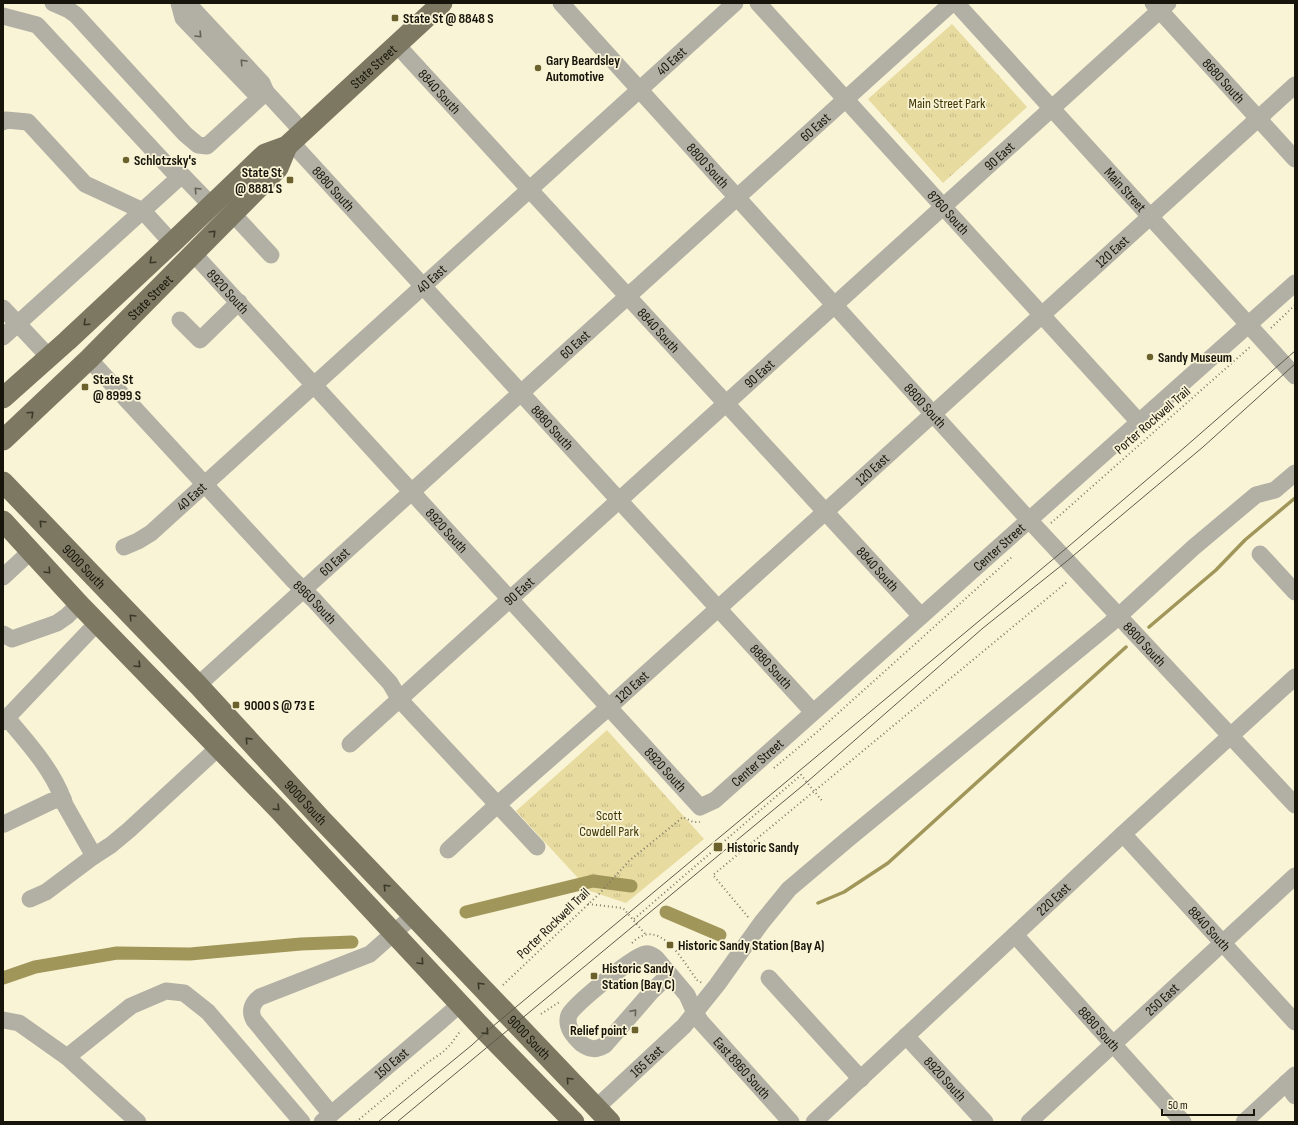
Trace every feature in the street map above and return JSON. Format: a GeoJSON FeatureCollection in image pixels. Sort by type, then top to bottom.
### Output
{"type":"FeatureCollection","features":[{"type":"Feature","properties":{"kind":"main road","name":"State Street"},"geometry":{"type":"LineString","coordinates":[[3,440],[89,359],[278,168],[294,140],[440,4]]}},
{"type":"Feature","properties":{"kind":"main road","name":"State Street"},"geometry":{"type":"LineString","coordinates":[[3,398],[172,243],[264,154],[294,140]]}},
{"type":"Feature","properties":{"kind":"main road","name":"9000 South"},"geometry":{"type":"LineString","coordinates":[[3,482],[603,1115]]}},
{"type":"Feature","properties":{"kind":"main road","name":"9000 South"},"geometry":{"type":"LineString","coordinates":[[3,521],[97,623],[278,809],[460,1004],[574,1122]]}},
{"type":"Feature","properties":{"kind":"main road"},"geometry":{"type":"LineString","coordinates":[[218,748],[225,744],[235,746],[278,790],[290,800],[322,820]]}},
{"type":"Feature","properties":{"kind":"main road"},"geometry":{"type":"LineString","coordinates":[[436,938],[459,988],[460,1004]]}},
{"type":"Feature","properties":{"kind":"street"},"geometry":{"type":"LineString","coordinates":[[53,3],[76,15],[185,134],[198,145],[207,146],[266,92]]}},
{"type":"Feature","properties":{"kind":"street"},"geometry":{"type":"LineString","coordinates":[[179,3],[183,18],[247,86],[253,91],[266,92]]}},
{"type":"Feature","properties":{"kind":"street","name":"8880 South"},"geometry":{"type":"LineString","coordinates":[[182,3],[193,9],[262,83],[294,140],[423,286],[813,712]]}},
{"type":"Feature","properties":{"kind":"street","name":"8800 South"},"geometry":{"type":"LineString","coordinates":[[561,3],[1029,520],[1295,804]]}},
{"type":"Feature","properties":{"kind":"street","name":"40 East"},"geometry":{"type":"LineString","coordinates":[[124,547],[151,533],[735,3]]}},
{"type":"Feature","properties":{"kind":"street","name":"8760 South"},"geometry":{"type":"LineString","coordinates":[[758,3],[1139,422]]}},
{"type":"Feature","properties":{"kind":"street","name":"60 East"},"geometry":{"type":"LineString","coordinates":[[198,686],[952,3]]}},
{"type":"Feature","properties":{"kind":"street","name":"Main Street"},"geometry":{"type":"LineString","coordinates":[[956,3],[1295,376]]}},
{"type":"Feature","properties":{"kind":"street","name":"90 East"},"geometry":{"type":"LineString","coordinates":[[350,744],[1051,109],[1160,6]]}},
{"type":"Feature","properties":{"kind":"street","name":"8680 South"},"geometry":{"type":"LineString","coordinates":[[1160,6],[1295,159]]}},
{"type":"Feature","properties":{"kind":"street"},"geometry":{"type":"LineString","coordinates":[[3,16],[37,25],[180,176],[211,205]]}},
{"type":"Feature","properties":{"kind":"street","name":"8840 South"},"geometry":{"type":"LineString","coordinates":[[397,45],[921,616]]}},
{"type":"Feature","properties":{"kind":"street","name":"120 East"},"geometry":{"type":"LineString","coordinates":[[448,850],[825,512],[1295,85]]}},
{"type":"Feature","properties":{"kind":"street"},"geometry":{"type":"LineString","coordinates":[[3,122],[6,120],[28,122],[85,184],[143,211],[172,243]]}},
{"type":"Feature","properties":{"kind":"street"},"geometry":{"type":"LineString","coordinates":[[3,337],[180,176]]}},
{"type":"Feature","properties":{"kind":"street"},"geometry":{"type":"LineString","coordinates":[[232,213],[271,255]]}},
{"type":"Feature","properties":{"kind":"street","name":"8920 South"},"geometry":{"type":"LineString","coordinates":[[193,253],[700,807]]}},
{"type":"Feature","properties":{"kind":"street","name":"Center Street"},"geometry":{"type":"LineString","coordinates":[[700,807],[714,800],[1295,283]]}},
{"type":"Feature","properties":{"kind":"street"},"geometry":{"type":"LineString","coordinates":[[180,320],[200,340],[238,302]]}},
{"type":"Feature","properties":{"kind":"street"},"geometry":{"type":"LineString","coordinates":[[3,308],[49,357]]}},
{"type":"Feature","properties":{"kind":"street","name":"8960 South"},"geometry":{"type":"LineString","coordinates":[[89,359],[204,484],[314,600],[390,683],[400,700],[537,848]]}},
{"type":"Feature","properties":{"kind":"street","name":"165 East"},"geometry":{"type":"LineString","coordinates":[[603,1115],[658,1051],[695,1013],[762,922],[789,889],[848,838],[1119,616],[1194,547],[1256,495],[1275,490],[1295,473]]}},
{"type":"Feature","properties":{"kind":"street"},"geometry":{"type":"LineString","coordinates":[[3,577],[30,552]]}},
{"type":"Feature","properties":{"kind":"street"},"geometry":{"type":"LineString","coordinates":[[1260,554],[1295,592]]}},
{"type":"Feature","properties":{"kind":"street"},"geometry":{"type":"LineString","coordinates":[[3,634],[12,639],[57,623],[67,616],[79,604]]}},
{"type":"Feature","properties":{"kind":"street"},"geometry":{"type":"LineString","coordinates":[[94,856],[65,805],[52,776],[28,743],[5,720],[97,623]]}},
{"type":"Feature","properties":{"kind":"street","name":"220 East"},"geometry":{"type":"LineString","coordinates":[[814,1122],[1123,834],[1295,677]]}},
{"type":"Feature","properties":{"kind":"street"},"geometry":{"type":"LineString","coordinates":[[30,899],[46,892],[111,845],[218,748]]}},
{"type":"Feature","properties":{"kind":"street"},"geometry":{"type":"LineString","coordinates":[[3,823],[4,824],[52,801],[63,799]]}},
{"type":"Feature","properties":{"kind":"street","name":"8840 South"},"geometry":{"type":"LineString","coordinates":[[1123,834],[1295,1022]]}},
{"type":"Feature","properties":{"kind":"street","name":"250 East"},"geometry":{"type":"LineString","coordinates":[[1029,1122],[1295,876]]}},
{"type":"Feature","properties":{"kind":"street"},"geometry":{"type":"LineString","coordinates":[[326,1118],[254,1020],[252,1016],[253,1003],[260,997],[370,954],[414,915]]}},
{"type":"Feature","properties":{"kind":"street","name":"8880 South"},"geometry":{"type":"LineString","coordinates":[[1015,935],[1183,1122]]}},
{"type":"Feature","properties":{"kind":"street","name":"East 8960 South"},"geometry":{"type":"LineString","coordinates":[[669,975],[652,991],[599,1049],[587,1047],[571,1032],[568,1026],[568,1016],[572,1010],[637,958],[645,954],[651,954],[656,958],[686,995],[701,1022],[792,1122]]}},
{"type":"Feature","properties":{"kind":"street"},"geometry":{"type":"LineString","coordinates":[[769,978],[861,1079]]}},
{"type":"Feature","properties":{"kind":"street"},"geometry":{"type":"LineString","coordinates":[[67,1057],[131,1006],[166,991],[184,993],[208,1012],[302,1122]]}},
{"type":"Feature","properties":{"kind":"street","name":"150 East"},"geometry":{"type":"LineString","coordinates":[[326,1118],[460,1004]]}},
{"type":"Feature","properties":{"kind":"street"},"geometry":{"type":"LineString","coordinates":[[3,1020],[19,1023],[67,1057],[138,1122]]}},
{"type":"Feature","properties":{"kind":"street","name":"8920 South"},"geometry":{"type":"LineString","coordinates":[[906,1036],[985,1122]]}},
{"type":"Feature","properties":{"kind":"street"},"geometry":{"type":"LineString","coordinates":[[1244,1122],[1292,1085]]}},
{"type":"Feature","properties":{"kind":"path","name":"Porter Rockwell Trail"},"geometry":{"type":"LineString","coordinates":[[1040,532],[1260,338],[1295,305]]}},
{"type":"Feature","properties":{"kind":"path"},"geometry":{"type":"LineString","coordinates":[[750,922],[747,915],[713,876],[1069,580]]}},
{"type":"Feature","properties":{"kind":"path"},"geometry":{"type":"LineString","coordinates":[[634,919],[801,775],[824,802]]}},
{"type":"Feature","properties":{"kind":"path","name":"Porter Rockwell Trail"},"geometry":{"type":"LineString","coordinates":[[502,986],[599,894],[617,873]]}},
{"type":"Feature","properties":{"kind":"path"},"geometry":{"type":"LineString","coordinates":[[588,904],[623,908],[634,919],[646,935]]}},
{"type":"Feature","properties":{"kind":"path"},"geometry":{"type":"LineString","coordinates":[[630,945],[646,935],[656,935],[665,939],[697,980],[702,983],[706,981]]}},
{"type":"Feature","properties":{"kind":"path"},"geometry":{"type":"LineString","coordinates":[[541,1014],[563,1000]]}},
{"type":"Feature","properties":{"kind":"path"},"geometry":{"type":"LineString","coordinates":[[356,1122],[427,1063],[443,1052],[460,1031]]}},
{"type":"Feature","properties":{"kind":"green space","name":"Main Street Park"},"geometry":{"type":"Polygon","coordinates":[[[952,24],[1027,107],[943,183],[868,99],[952,24]]]}},
{"type":"Feature","properties":{"kind":"green space","name":"Scott Cowdell Park"},"geometry":{"type":"Polygon","coordinates":[[[607,730],[704,839],[626,903],[590,891],[516,811],[607,730]]]}},
{"type":"Feature","properties":{"kind":"waterway"},"geometry":{"type":"LineString","coordinates":[[1149,627],[1216,570],[1245,540],[1295,498]]}},
{"type":"Feature","properties":{"kind":"waterway"},"geometry":{"type":"LineString","coordinates":[[818,903],[844,892],[888,863],[1126,647]]}},
{"type":"Feature","properties":{"kind":"waterway"},"geometry":{"type":"LineString","coordinates":[[466,912],[593,881],[631,886]]}},
{"type":"Feature","properties":{"kind":"waterway"},"geometry":{"type":"LineString","coordinates":[[666,912],[720,935]]}},
{"type":"Feature","properties":{"kind":"waterway"},"geometry":{"type":"LineString","coordinates":[[3,978],[35,967],[117,953],[190,954],[301,944],[352,942]]}},
{"type":"Feature","properties":{"kind":"tram line"},"geometry":{"type":"LineString","coordinates":[[378,1122],[1069,546],[1295,351]]}},
{"type":"Feature","properties":{"kind":"tram line"},"geometry":{"type":"LineString","coordinates":[[397,1122],[807,782],[983,628],[1067,561],[1203,447],[1295,364]]}},
{"type":"Feature","properties":{"kind":"place","name":"State St @ 8848 S"},"geometry":{"type":"Point","coordinates":[395,18]}},
{"type":"Feature","properties":{"kind":"place","name":"Gary Beardsley Automotive"},"geometry":{"type":"Point","coordinates":[538,68]}},
{"type":"Feature","properties":{"kind":"place","name":"Schlotzsky's"},"geometry":{"type":"Point","coordinates":[126,160]}},
{"type":"Feature","properties":{"kind":"place","name":"State St @ 8881 S"},"geometry":{"type":"Point","coordinates":[290,180]}},
{"type":"Feature","properties":{"kind":"place","name":"Sandy Museum"},"geometry":{"type":"Point","coordinates":[1150,357]}},
{"type":"Feature","properties":{"kind":"place","name":"State St @ 8999 S"},"geometry":{"type":"Point","coordinates":[85,387]}},
{"type":"Feature","properties":{"kind":"place","name":"9000 S @ 73 E"},"geometry":{"type":"Point","coordinates":[236,705]}},
{"type":"Feature","properties":{"kind":"place","name":"Historic Sandy"},"geometry":{"type":"Point","coordinates":[718,847]}},
{"type":"Feature","properties":{"kind":"place","name":"Historic Sandy Station (Bay A)"},"geometry":{"type":"Point","coordinates":[670,945]}},
{"type":"Feature","properties":{"kind":"place","name":"Historic Sandy Station (Bay C)"},"geometry":{"type":"Point","coordinates":[594,976]}},
{"type":"Feature","properties":{"kind":"place","name":"Relief point"},"geometry":{"type":"Point","coordinates":[635,1030]}}]}
